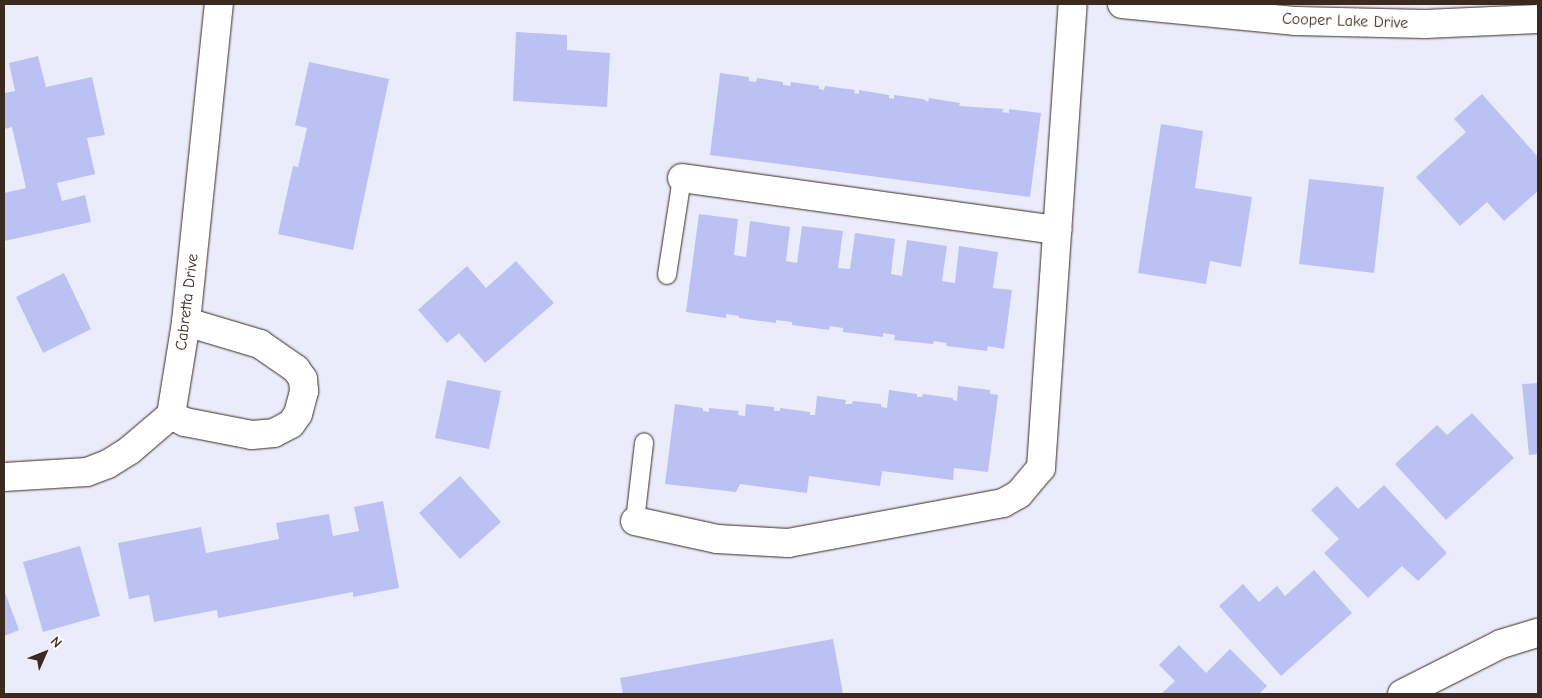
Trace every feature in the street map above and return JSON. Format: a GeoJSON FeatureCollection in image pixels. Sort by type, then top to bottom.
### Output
{"type":"FeatureCollection","features":[{"type":"Feature","properties":{"kind":"street","name":"Cabretta Drive"},"geometry":{"type":"LineString","coordinates":[[171,415],[186,322],[219,4]]}},
{"type":"Feature","properties":{"kind":"street"},"geometry":{"type":"LineString","coordinates":[[635,521],[717,539],[788,543],[1003,503],[1019,494],[1040,468],[1073,4]]}},
{"type":"Feature","properties":{"kind":"street","name":"Cooper Lake Drive"},"geometry":{"type":"LineString","coordinates":[[1122,4],[1296,21],[1425,24],[1538,18]]}},
{"type":"Feature","properties":{"kind":"street"},"geometry":{"type":"LineString","coordinates":[[682,178],[1057,230]]}},
{"type":"Feature","properties":{"kind":"street"},"geometry":{"type":"LineString","coordinates":[[4,477],[87,472],[108,464],[130,450],[171,415],[185,422],[252,435],[274,433],[291,424],[304,391],[303,379],[296,369],[260,344],[186,322]]}},
{"type":"Feature","properties":{"kind":"street"},"geometry":{"type":"LineString","coordinates":[[1402,694],[1501,644],[1538,633]]}},
{"type":"Feature","properties":{"kind":"lane"},"geometry":{"type":"LineString","coordinates":[[667,275],[682,178]]}},
{"type":"Feature","properties":{"kind":"lane"},"geometry":{"type":"LineString","coordinates":[[635,521],[644,443]]}},
{"type":"Feature","properties":{"kind":"building"},"geometry":{"type":"Polygon","coordinates":[[[516,32],[567,35],[567,50],[610,53],[607,107],[513,101],[516,32]]]}},
{"type":"Feature","properties":{"kind":"building"},"geometry":{"type":"Polygon","coordinates":[[[38,56],[46,87],[92,77],[105,135],[87,138],[95,174],[57,183],[62,201],[85,195],[91,222],[4,241],[4,193],[26,188],[12,127],[4,129],[4,93],[15,91],[9,63],[38,56]]]}},
{"type":"Feature","properties":{"kind":"building"},"geometry":{"type":"Polygon","coordinates":[[[309,62],[389,79],[353,250],[278,234],[293,166],[298,167],[307,128],[295,125],[309,62]]]}},
{"type":"Feature","properties":{"kind":"building"},"geometry":{"type":"Polygon","coordinates":[[[720,73],[749,77],[749,81],[756,82],[757,78],[783,82],[783,85],[790,86],[791,82],[819,86],[819,89],[824,90],[825,86],[855,90],[854,93],[859,94],[859,90],[889,95],[889,98],[894,99],[894,95],[923,99],[928,102],[929,98],[960,103],[959,106],[1004,109],[1002,112],[1009,113],[1009,109],[1041,113],[1030,197],[710,155],[720,73]]]}},
{"type":"Feature","properties":{"kind":"building"},"geometry":{"type":"Polygon","coordinates":[[[1482,94],[1538,157],[1538,191],[1504,221],[1487,202],[1460,226],[1416,177],[1466,132],[1454,119],[1482,94]]]}},
{"type":"Feature","properties":{"kind":"building"},"geometry":{"type":"Polygon","coordinates":[[[1161,124],[1203,131],[1195,188],[1252,197],[1241,267],[1210,261],[1206,284],[1138,273],[1161,124]]]}},
{"type":"Feature","properties":{"kind":"building"},"geometry":{"type":"Polygon","coordinates":[[[1309,179],[1384,187],[1374,273],[1299,264],[1309,179]]]}},
{"type":"Feature","properties":{"kind":"building"},"geometry":{"type":"Polygon","coordinates":[[[699,214],[738,219],[734,255],[746,257],[750,221],[790,227],[786,261],[797,263],[802,226],[843,231],[838,268],[850,269],[855,233],[895,239],[891,274],[902,276],[907,240],[947,246],[942,281],[955,283],[959,246],[998,252],[993,288],[1012,290],[1004,349],[988,346],[987,351],[947,346],[946,343],[934,341],[933,344],[894,340],[895,335],[883,333],[883,337],[843,332],[843,328],[830,326],[829,330],[792,325],[792,322],[776,320],[776,323],[739,318],[739,316],[726,314],[726,318],[686,312],[699,214]]]}},
{"type":"Feature","properties":{"kind":"building"},"geometry":{"type":"Polygon","coordinates":[[[516,261],[554,303],[485,363],[459,333],[447,343],[418,310],[467,266],[486,288],[516,261]]]}},
{"type":"Feature","properties":{"kind":"building"},"geometry":{"type":"Polygon","coordinates":[[[64,273],[91,329],[43,353],[16,297],[64,273]]]}},
{"type":"Feature","properties":{"kind":"building"},"geometry":{"type":"Polygon","coordinates":[[[447,380],[501,391],[489,449],[435,438],[447,380]]]}},
{"type":"Feature","properties":{"kind":"building"},"geometry":{"type":"Polygon","coordinates":[[[1538,383],[1538,454],[1529,455],[1522,384],[1538,383]]]}},
{"type":"Feature","properties":{"kind":"building"},"geometry":{"type":"Polygon","coordinates":[[[958,386],[990,390],[990,394],[998,395],[988,472],[954,468],[953,480],[882,471],[880,486],[809,476],[807,493],[740,484],[736,492],[665,484],[675,404],[703,408],[703,411],[709,412],[709,408],[739,411],[738,415],[745,416],[746,404],[774,407],[774,411],[780,411],[780,408],[810,412],[810,415],[815,415],[817,396],[846,400],[845,404],[852,404],[853,401],[881,404],[881,407],[887,408],[889,390],[917,394],[917,397],[922,397],[923,394],[953,398],[953,400],[957,401],[958,386]]]}},
{"type":"Feature","properties":{"kind":"building"},"geometry":{"type":"Polygon","coordinates":[[[1472,413],[1514,458],[1446,520],[1395,464],[1437,425],[1447,435],[1472,413]]]}},
{"type":"Feature","properties":{"kind":"building"},"geometry":{"type":"Polygon","coordinates":[[[460,476],[501,522],[460,559],[419,513],[460,476]]]}},
{"type":"Feature","properties":{"kind":"building"},"geometry":{"type":"Polygon","coordinates":[[[1384,485],[1447,553],[1418,581],[1402,566],[1368,598],[1324,553],[1339,539],[1311,510],[1337,486],[1358,509],[1384,485]]]}},
{"type":"Feature","properties":{"kind":"building"},"geometry":{"type":"Polygon","coordinates":[[[383,501],[399,588],[353,597],[353,592],[218,618],[217,610],[154,622],[149,595],[129,599],[118,543],[201,527],[206,553],[279,539],[276,523],[329,514],[333,536],[359,531],[354,507],[383,501]]]}},
{"type":"Feature","properties":{"kind":"building"},"geometry":{"type":"Polygon","coordinates":[[[80,546],[100,616],[43,632],[23,562],[80,546]]]}},
{"type":"Feature","properties":{"kind":"building"},"geometry":{"type":"Polygon","coordinates":[[[1314,570],[1352,613],[1281,676],[1219,606],[1243,584],[1259,602],[1277,586],[1285,596],[1314,570]]]}},
{"type":"Feature","properties":{"kind":"building"},"geometry":{"type":"Polygon","coordinates":[[[4,590],[19,630],[4,636],[4,590]]]}},
{"type":"Feature","properties":{"kind":"building"},"geometry":{"type":"Polygon","coordinates":[[[833,639],[843,694],[623,694],[620,678],[833,639]]]}},
{"type":"Feature","properties":{"kind":"building"},"geometry":{"type":"Polygon","coordinates":[[[1179,645],[1206,673],[1230,649],[1267,686],[1259,694],[1161,694],[1175,681],[1159,665],[1179,645]]]}}]}
